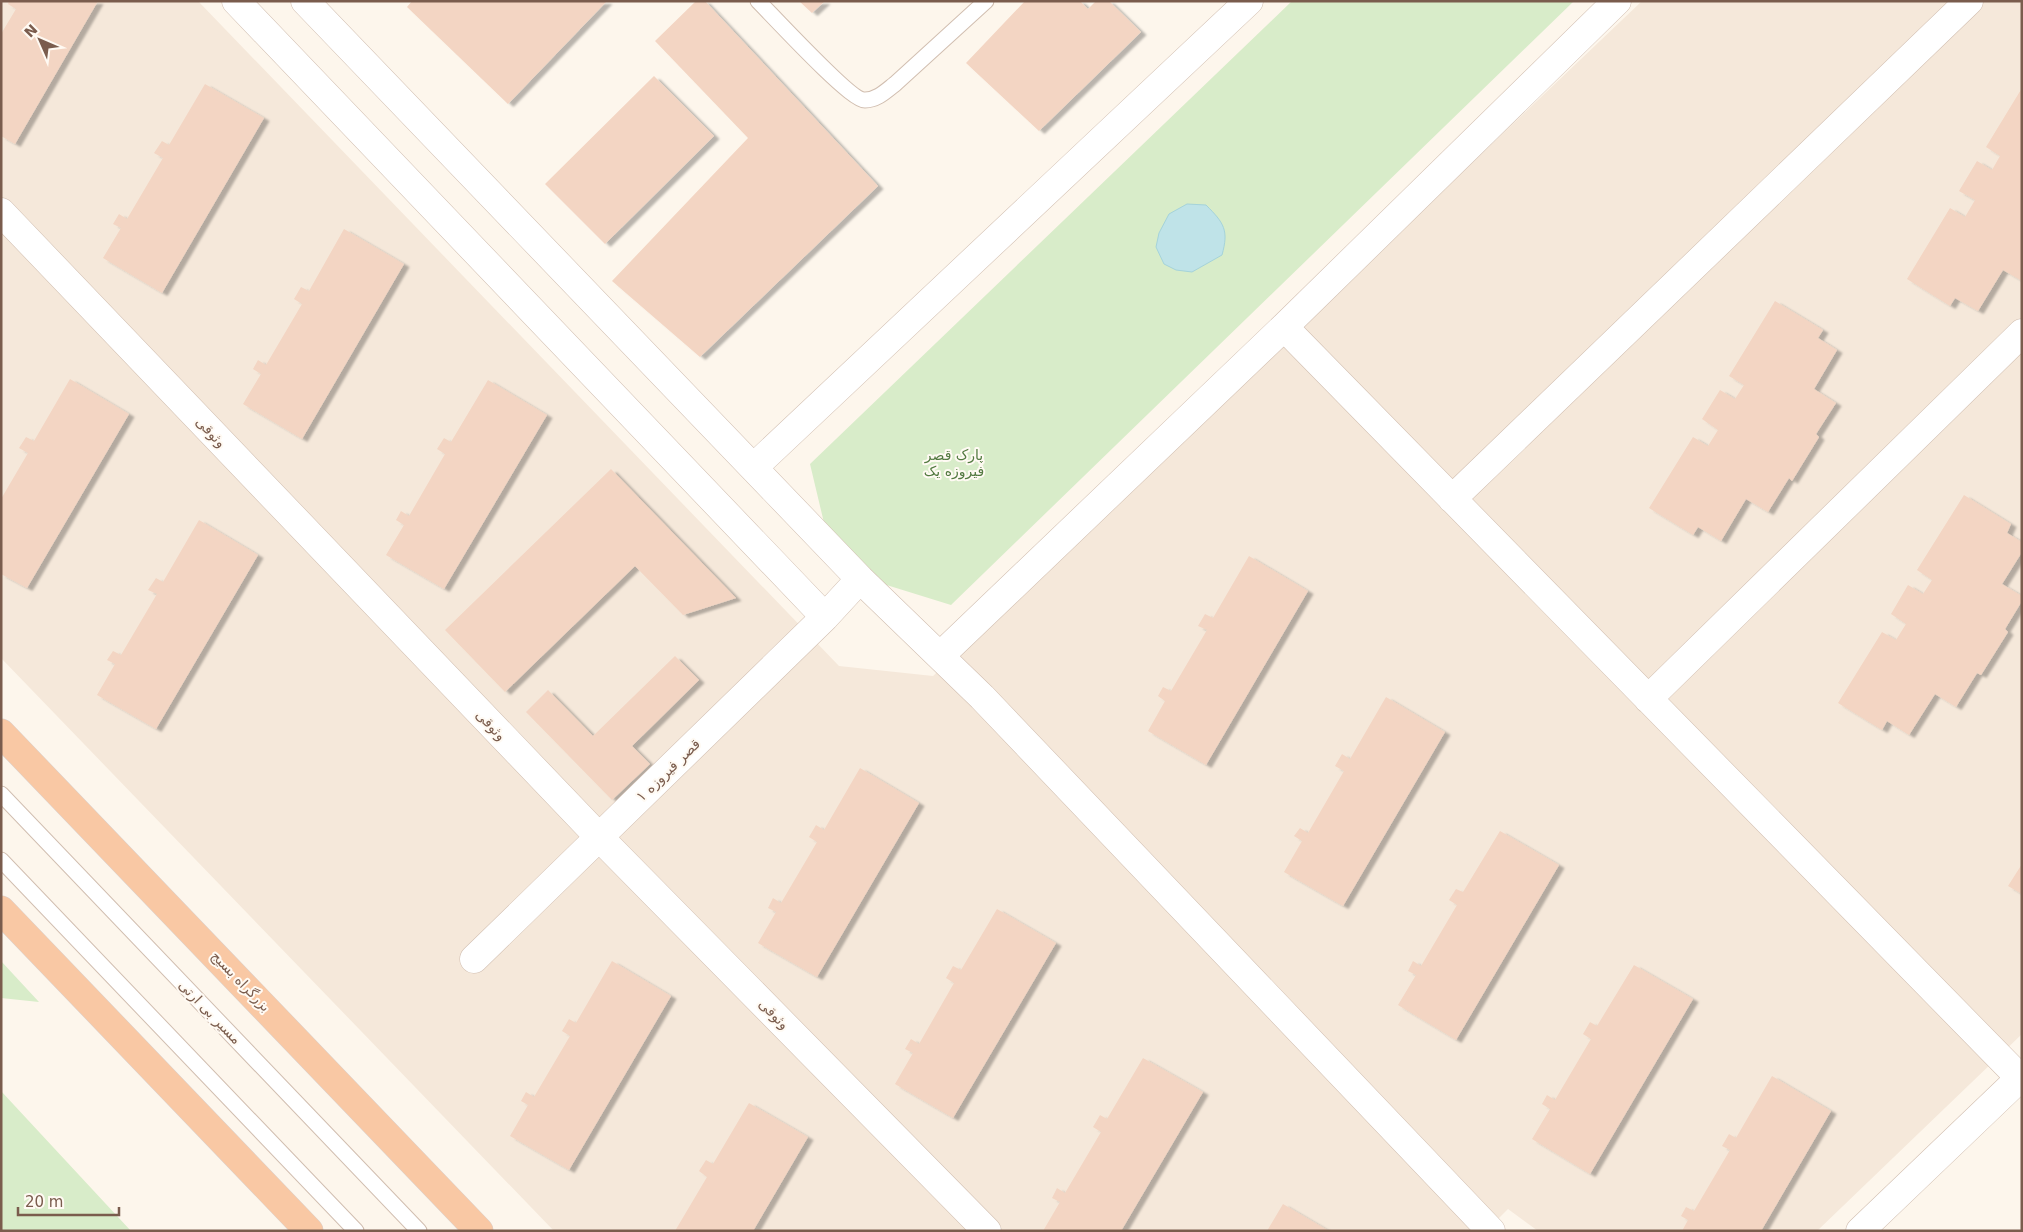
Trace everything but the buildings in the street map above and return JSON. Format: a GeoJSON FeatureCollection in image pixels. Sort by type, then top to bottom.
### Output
{"type":"FeatureCollection","features":[{"type":"Feature","properties":{"kind":"highway","name":"بزرگراه بسیج"},"geometry":{"type":"LineString","coordinates":[[1,733],[479,1231]]}},
{"type":"Feature","properties":{"kind":"highway"},"geometry":{"type":"LineString","coordinates":[[1,910],[310,1231]]}},
{"type":"Feature","properties":{"kind":"street"},"geometry":{"type":"LineString","coordinates":[[236,1],[825,616]]}},
{"type":"Feature","properties":{"kind":"street"},"geometry":{"type":"LineString","coordinates":[[305,1],[860,579],[982,697],[1491,1231]]}},
{"type":"Feature","properties":{"kind":"street"},"geometry":{"type":"LineString","coordinates":[[754,467],[1249,1]]}},
{"type":"Feature","properties":{"kind":"street"},"geometry":{"type":"LineString","coordinates":[[940,656],[1284,327],[1618,1]]}},
{"type":"Feature","properties":{"kind":"street"},"geometry":{"type":"LineString","coordinates":[[1452,499],[1969,1]]}},
{"type":"Feature","properties":{"kind":"street","name":"وثوقی"},"geometry":{"type":"LineString","coordinates":[[1,212],[600,838],[987,1231]]}},
{"type":"Feature","properties":{"kind":"street"},"geometry":{"type":"LineString","coordinates":[[1284,327],[2021,1077],[1860,1231]]}},
{"type":"Feature","properties":{"kind":"street"},"geometry":{"type":"LineString","coordinates":[[1648,699],[2021,335]]}},
{"type":"Feature","properties":{"kind":"street","name":"قصر فیروزه ۱"},"geometry":{"type":"LineString","coordinates":[[474,959],[600,838],[825,616],[860,579]]}},
{"type":"Feature","properties":{"kind":"lane"},"geometry":{"type":"LineString","coordinates":[[758,1],[840,84],[856,98],[864,100],[879,96],[895,84],[986,1]]}},
{"type":"Feature","properties":{"kind":"lane","name":"مسیر بی ارتی"},"geometry":{"type":"LineString","coordinates":[[1,794],[419,1231]]}},
{"type":"Feature","properties":{"kind":"lane"},"geometry":{"type":"LineString","coordinates":[[1,860],[356,1231]]}},
{"type":"Feature","properties":{"kind":"shaded area"},"geometry":{"type":"Polygon","coordinates":[[[1,1],[198,1],[839,666],[933,676],[1642,1],[2022,1],[2022,1034],[1817,1231],[1538,1231],[1508,1209],[1486,1231],[554,1231],[1,658],[1,1]]]}},
{"type":"Feature","properties":{"kind":"green space","name":"پارک قصر فیروزه یک"},"geometry":{"type":"Polygon","coordinates":[[[1292,1],[1574,1],[951,605],[835,569],[810,464],[1292,1]]]}},
{"type":"Feature","properties":{"kind":"green space"},"geometry":{"type":"Polygon","coordinates":[[[1,961],[39,1002],[1,998],[1,961]]]}},
{"type":"Feature","properties":{"kind":"green space"},"geometry":{"type":"Polygon","coordinates":[[[1,1091],[131,1231],[1,1231],[1,1091]]]}},
{"type":"Feature","properties":{"kind":"water"},"geometry":{"type":"Polygon","coordinates":[[[1187,204],[1206,205],[1221,222],[1225,233],[1222,255],[1192,272],[1176,270],[1164,264],[1156,247],[1159,233],[1169,214],[1187,204]]]}}]}
